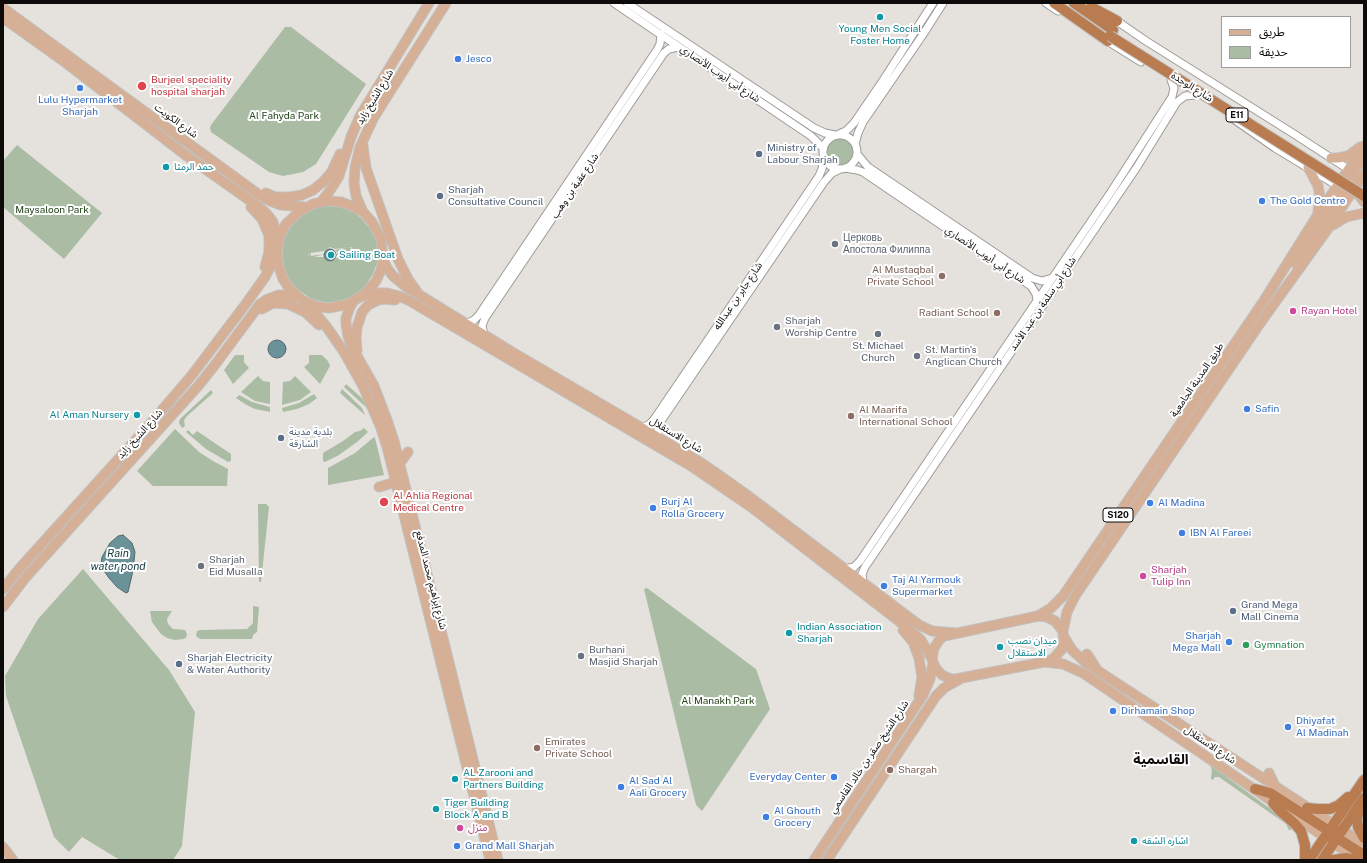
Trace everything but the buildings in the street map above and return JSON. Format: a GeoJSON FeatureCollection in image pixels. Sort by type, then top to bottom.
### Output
{"type":"FeatureCollection","features":[{"type":"Feature","properties":{"kind":"highway"},"geometry":{"type":"LineString","coordinates":[[1054,3],[1112,32]]}},
{"type":"Feature","properties":{"kind":"highway","name":"شارع الوحدة"},"geometry":{"type":"LineString","coordinates":[[1062,3],[1112,32],[1364,196]]}},
{"type":"Feature","properties":{"kind":"highway","name":"شارع الوحدة"},"geometry":{"type":"LineString","coordinates":[[1074,3],[1112,32],[1350,189]]}},
{"type":"Feature","properties":{"kind":"highway"},"geometry":{"type":"LineString","coordinates":[[1085,3],[1112,32]]}},
{"type":"Feature","properties":{"kind":"highway"},"geometry":{"type":"LineString","coordinates":[[1322,860],[1333,834],[1364,780]]}},
{"type":"Feature","properties":{"kind":"highway"},"geometry":{"type":"LineString","coordinates":[[1255,789],[1270,793],[1364,855]]}},
{"type":"Feature","properties":{"kind":"highway"},"geometry":{"type":"LineString","coordinates":[[1307,808],[1334,808],[1358,789]]}},
{"type":"Feature","properties":{"kind":"highway"},"geometry":{"type":"LineString","coordinates":[[1309,860],[1362,802]]}},
{"type":"Feature","properties":{"kind":"highway"},"geometry":{"type":"LineString","coordinates":[[1362,802],[1357,823],[1364,838]]}},
{"type":"Feature","properties":{"kind":"highway"},"geometry":{"type":"LineString","coordinates":[[1273,803],[1301,831],[1305,845],[1305,860]]}},
{"type":"Feature","properties":{"kind":"highway"},"geometry":{"type":"LineString","coordinates":[[1333,860],[1346,858],[1358,860]]}},
{"type":"Feature","properties":{"kind":"main road","name":"شارع الشيخ زايد"},"geometry":{"type":"LineString","coordinates":[[321,202],[339,176],[348,144],[360,116],[429,3]]}},
{"type":"Feature","properties":{"kind":"main road","name":"شارع الشيخ زايد"},"geometry":{"type":"LineString","coordinates":[[363,212],[355,187],[355,168],[363,140],[374,117],[446,3]]}},
{"type":"Feature","properties":{"kind":"main road","name":"شارع الكويت"},"geometry":{"type":"LineString","coordinates":[[3,8],[264,198],[287,206],[305,207]]}},
{"type":"Feature","properties":{"kind":"main road"},"geometry":{"type":"LineString","coordinates":[[436,19],[446,15]]}},
{"type":"Feature","properties":{"kind":"main road","name":"شارع الكويت"},"geometry":{"type":"LineString","coordinates":[[3,18],[29,36],[184,154],[267,214],[275,227],[279,242]]}},
{"type":"Feature","properties":{"kind":"main road"},"geometry":{"type":"LineString","coordinates":[[29,36],[28,33],[30,32],[47,40]]}},
{"type":"Feature","properties":{"kind":"main road"},"geometry":{"type":"LineString","coordinates":[[363,140],[364,163],[372,188],[401,266],[408,279],[421,296]]}},
{"type":"Feature","properties":{"kind":"main road"},"geometry":{"type":"LineString","coordinates":[[1331,158],[1338,158],[1352,154],[1364,143]]}},
{"type":"Feature","properties":{"kind":"main road"},"geometry":{"type":"LineString","coordinates":[[246,185],[271,196],[290,197],[308,192],[328,178],[335,168],[342,151],[348,144]]}},
{"type":"Feature","properties":{"kind":"main road","name":"طريق المدينة الجامعية"},"geometry":{"type":"LineString","coordinates":[[1044,662],[1053,659],[1060,653],[1063,644],[1063,633],[1067,612],[1075,596],[1261,322],[1327,230],[1358,175],[1364,146]]}},
{"type":"Feature","properties":{"kind":"main road"},"geometry":{"type":"LineString","coordinates":[[184,154],[192,155],[202,160],[206,157]]}},
{"type":"Feature","properties":{"kind":"main road"},"geometry":{"type":"LineString","coordinates":[[1364,158],[1358,175],[1348,180],[1350,189],[1364,202]]}},
{"type":"Feature","properties":{"kind":"main road"},"geometry":{"type":"LineString","coordinates":[[1308,167],[1318,186],[1320,201],[1317,216]]}},
{"type":"Feature","properties":{"kind":"main road"},"geometry":{"type":"LineString","coordinates":[[358,200],[362,186],[368,185],[372,188]]}},
{"type":"Feature","properties":{"kind":"main road"},"geometry":{"type":"LineString","coordinates":[[1282,294],[1287,278],[1350,189]]}},
{"type":"Feature","properties":{"kind":"main road","name":"طريق المدينة الجامعية"},"geometry":{"type":"LineString","coordinates":[[1038,616],[1054,606],[1063,596],[1264,299],[1317,216],[1350,189]]}},
{"type":"Feature","properties":{"kind":"main road"},"geometry":{"type":"LineString","coordinates":[[240,194],[262,219],[269,235],[270,246],[268,257],[255,291]]}},
{"type":"Feature","properties":{"kind":"main road"},"geometry":{"type":"LineString","coordinates":[[336,201],[345,203],[363,212],[379,233],[383,259],[381,270],[369,290],[357,300],[342,306],[329,308],[316,306],[302,300],[292,292],[283,279],[279,269],[277,254],[279,242],[286,224],[305,207],[321,202],[336,201]]}},
{"type":"Feature","properties":{"kind":"main road"},"geometry":{"type":"LineString","coordinates":[[1327,230],[1346,217],[1364,213]]}},
{"type":"Feature","properties":{"kind":"main road","name":"شارع الشيخ زايد"},"geometry":{"type":"LineString","coordinates":[[3,590],[19,569],[143,432],[203,362],[265,277],[277,254]]}},
{"type":"Feature","properties":{"kind":"main road","name":"شارع الاستقلال"},"geometry":{"type":"LineString","coordinates":[[383,259],[387,268],[396,280],[466,324],[700,462],[733,484],[844,573],[921,640],[938,672],[951,679],[961,678]]}},
{"type":"Feature","properties":{"kind":"main road","name":"شارع الاستقلال"},"geometry":{"type":"LineString","coordinates":[[357,300],[376,293],[387,293],[405,298],[691,466],[844,573]]}},
{"type":"Feature","properties":{"kind":"main road","name":"شارع الشيخ زايد"},"geometry":{"type":"LineString","coordinates":[[3,607],[26,577],[130,463],[211,371],[255,309],[266,300],[279,295],[294,296],[302,300]]}},
{"type":"Feature","properties":{"kind":"main road"},"geometry":{"type":"LineString","coordinates":[[358,357],[356,338],[357,327],[362,312],[368,305],[378,300],[388,299],[421,307]]}},
{"type":"Feature","properties":{"kind":"main road","name":"شارع إبراهيم محمد المدفع"},"geometry":{"type":"LineString","coordinates":[[302,300],[326,326],[344,352],[360,381],[378,420],[387,447],[490,860]]}},
{"type":"Feature","properties":{"kind":"main road","name":"شارع إبراهيم محمد المدفع"},"geometry":{"type":"LineString","coordinates":[[357,300],[348,312],[346,324],[350,341],[371,381],[383,409],[400,463],[498,860]]}},
{"type":"Feature","properties":{"kind":"main road"},"geometry":{"type":"LineString","coordinates":[[244,325],[269,305],[278,303],[288,304],[312,318],[344,352]]}},
{"type":"Feature","properties":{"kind":"main road"},"geometry":{"type":"LineString","coordinates":[[130,463],[134,451],[147,437],[146,433],[143,432]]}},
{"type":"Feature","properties":{"kind":"main road"},"geometry":{"type":"LineString","coordinates":[[400,463],[408,452]]}},
{"type":"Feature","properties":{"kind":"main road"},"geometry":{"type":"LineString","coordinates":[[379,487],[398,481],[400,482],[406,507],[412,516]]}},
{"type":"Feature","properties":{"kind":"main road"},"geometry":{"type":"LineString","coordinates":[[844,573],[849,579],[858,585],[861,585],[863,582],[923,627],[932,630],[955,633],[1038,616]]}},
{"type":"Feature","properties":{"kind":"main road","name":"شارع الاستقلال"},"geometry":{"type":"LineString","coordinates":[[1038,616],[1047,617],[1055,621],[1075,654],[1096,670],[1170,714],[1307,808],[1358,860]]}},
{"type":"Feature","properties":{"kind":"main road"},"geometry":{"type":"LineString","coordinates":[[900,622],[914,645],[920,663],[922,683],[917,705]]}},
{"type":"Feature","properties":{"kind":"main road","name":"شارع الشيخ صقر بن خالد القاسمي"},"geometry":{"type":"LineString","coordinates":[[814,860],[917,705],[928,685],[933,661],[932,653],[936,643],[944,636],[955,633]]}},
{"type":"Feature","properties":{"kind":"main road"},"geometry":{"type":"LineString","coordinates":[[1087,654],[1096,670]]}},
{"type":"Feature","properties":{"kind":"main road"},"geometry":{"type":"LineString","coordinates":[[827,860],[936,696],[944,688],[961,678],[1044,662]]}},
{"type":"Feature","properties":{"kind":"main road","name":"شارع الاستقلال"},"geometry":{"type":"LineString","coordinates":[[1044,662],[1067,665],[1079,670],[1255,789],[1273,803],[1333,834],[1364,844]]}},
{"type":"Feature","properties":{"kind":"main road"},"geometry":{"type":"LineString","coordinates":[[1090,678],[1097,691]]}},
{"type":"Feature","properties":{"kind":"main road"},"geometry":{"type":"LineString","coordinates":[[1126,689],[1135,687]]}},
{"type":"Feature","properties":{"kind":"main road"},"geometry":{"type":"LineString","coordinates":[[1171,732],[1174,743]]}},
{"type":"Feature","properties":{"kind":"main road"},"geometry":{"type":"LineString","coordinates":[[892,763],[892,756],[896,745],[893,741]]}},
{"type":"Feature","properties":{"kind":"main road"},"geometry":{"type":"LineString","coordinates":[[1269,773],[1275,786]]}},
{"type":"Feature","properties":{"kind":"main road"},"geometry":{"type":"LineString","coordinates":[[3,847],[13,860]]}},
{"type":"Feature","properties":{"kind":"street","name":"شارع أبي أيوب الأنصاري"},"geometry":{"type":"LineString","coordinates":[[614,3],[811,136],[823,148]]}},
{"type":"Feature","properties":{"kind":"street","name":"شارع أبي أيوب الأنصاري"},"geometry":{"type":"LineString","coordinates":[[627,3],[814,128],[825,133],[837,135]]}},
{"type":"Feature","properties":{"kind":"street"},"geometry":{"type":"LineString","coordinates":[[837,135],[850,138],[855,144],[857,154],[854,161],[842,168],[832,167],[824,157],[823,148],[827,140],[837,135],[846,131],[854,123],[933,3]]}},
{"type":"Feature","properties":{"kind":"street"},"geometry":{"type":"LineString","coordinates":[[855,144],[861,126],[943,3]]}},
{"type":"Feature","properties":{"kind":"street"},"geometry":{"type":"LineString","coordinates":[[1046,3],[1079,25],[1146,41],[1358,175]]}},
{"type":"Feature","properties":{"kind":"street"},"geometry":{"type":"LineString","coordinates":[[1091,3],[1112,32],[1171,80],[1276,148],[1350,189]]}},
{"type":"Feature","properties":{"kind":"street","name":"شارع عقبة بن وهب"},"geometry":{"type":"LineString","coordinates":[[466,324],[474,320],[479,315],[512,266],[658,47],[661,34]]}},
{"type":"Feature","properties":{"kind":"street","name":"شارع عقبة بن وهب"},"geometry":{"type":"LineString","coordinates":[[484,334],[482,329],[484,321],[633,98],[664,53],[669,49],[678,47]]}},
{"type":"Feature","properties":{"kind":"street","name":"شارع أبي سلمة بن عبد الأسد"},"geometry":{"type":"LineString","coordinates":[[844,573],[858,564],[1153,126],[1172,97],[1174,88],[1171,80]]}},
{"type":"Feature","properties":{"kind":"street"},"geometry":{"type":"LineString","coordinates":[[632,86],[635,90],[633,98]]}},
{"type":"Feature","properties":{"kind":"street","name":"شارع أبي سلمة بن عبد الأسد"},"geometry":{"type":"LineString","coordinates":[[863,582],[862,574],[864,569],[1132,173],[1177,102],[1185,96],[1195,95]]}},
{"type":"Feature","properties":{"kind":"street"},"geometry":{"type":"LineString","coordinates":[[1153,126],[1156,131],[1153,140]]}},
{"type":"Feature","properties":{"kind":"street","name":"شارع أبي أيوب الأنصاري"},"geometry":{"type":"LineString","coordinates":[[857,154],[868,167],[1035,280],[1046,281],[1052,278]]}},
{"type":"Feature","properties":{"kind":"street","name":"شارع جابر بن عبدالله"},"geometry":{"type":"LineString","coordinates":[[642,428],[653,421],[819,176],[824,157]]}},
{"type":"Feature","properties":{"kind":"street","name":"شارع أبي أيوب الأنصاري"},"geometry":{"type":"LineString","coordinates":[[842,168],[863,172],[1031,286],[1035,291],[1037,300]]}},
{"type":"Feature","properties":{"kind":"street","name":"شارع جابر بن عبدالله"},"geometry":{"type":"LineString","coordinates":[[658,437],[660,424],[824,182],[829,176],[842,168]]}},
{"type":"Feature","properties":{"kind":"street"},"geometry":{"type":"LineString","coordinates":[[984,254],[990,255],[1003,263],[1009,262]]}},
{"type":"Feature","properties":{"kind":"street"},"geometry":{"type":"LineString","coordinates":[[511,280],[508,278],[512,270],[512,266]]}},
{"type":"Feature","properties":{"kind":"street"},"geometry":{"type":"LineString","coordinates":[[678,384],[675,394],[678,397]]}},
{"type":"Feature","properties":{"kind":"street"},"geometry":{"type":"LineString","coordinates":[[878,535],[877,542],[880,545]]}},
{"type":"Feature","properties":{"kind":"green space","name":"Al Fahyda Park"},"geometry":{"type":"Polygon","coordinates":[[[285,27],[291,27],[366,84],[316,164],[303,172],[283,176],[269,172],[211,132],[210,128],[285,27]]]}},
{"type":"Feature","properties":{"kind":"green space"},"geometry":{"type":"Polygon","coordinates":[[[840,138],[846,139],[850,142],[853,146],[853,158],[850,162],[846,165],[840,166],[834,165],[830,162],[827,158],[826,152],[827,146],[830,142],[834,139],[840,138]]]}},
{"type":"Feature","properties":{"kind":"green space","name":"Maysaloon Park"},"geometry":{"type":"Polygon","coordinates":[[[17,145],[102,213],[64,259],[3,207],[3,161],[17,145]]]}},
{"type":"Feature","properties":{"kind":"green space"},"geometry":{"type":"Polygon","coordinates":[[[325,206],[342,207],[352,211],[361,218],[372,231],[378,252],[377,263],[373,274],[364,288],[350,298],[334,302],[323,302],[312,299],[298,290],[285,272],[282,256],[284,239],[292,224],[309,210],[325,206]],[[330,247],[324,251],[310,253],[307,258],[311,253],[311,256],[324,254],[314,257],[324,257],[330,262],[336,258],[350,256],[349,253],[337,255],[337,253],[349,252],[348,251],[337,252],[335,250],[347,247],[335,249],[330,247]]]}},
{"type":"Feature","properties":{"kind":"green space"},"geometry":{"type":"Polygon","coordinates":[[[235,355],[244,355],[244,362],[249,368],[233,384],[224,370],[235,355]]]}},
{"type":"Feature","properties":{"kind":"green space"},"geometry":{"type":"Polygon","coordinates":[[[309,355],[322,355],[328,361],[330,366],[320,384],[304,367],[309,363],[309,355]]]}},
{"type":"Feature","properties":{"kind":"green space"},"geometry":{"type":"Polygon","coordinates":[[[258,376],[263,381],[270,382],[270,404],[255,401],[241,392],[258,376]]]}},
{"type":"Feature","properties":{"kind":"green space"},"geometry":{"type":"Polygon","coordinates":[[[295,376],[311,392],[300,400],[282,405],[283,382],[290,381],[295,376]]]}},
{"type":"Feature","properties":{"kind":"green space"},"geometry":{"type":"Polygon","coordinates":[[[346,384],[364,400],[368,409],[344,387],[346,384]]]}},
{"type":"Feature","properties":{"kind":"green space"},"geometry":{"type":"Polygon","coordinates":[[[342,389],[362,408],[365,415],[340,393],[342,389]]]}},
{"type":"Feature","properties":{"kind":"green space"},"geometry":{"type":"Polygon","coordinates":[[[211,390],[213,393],[187,416],[184,420],[185,426],[182,428],[179,423],[180,419],[211,390]]]}},
{"type":"Feature","properties":{"kind":"green space"},"geometry":{"type":"Polygon","coordinates":[[[314,394],[317,398],[309,404],[297,409],[283,412],[282,408],[299,403],[314,394]]]}},
{"type":"Feature","properties":{"kind":"green space"},"geometry":{"type":"Polygon","coordinates":[[[239,395],[252,402],[270,407],[270,412],[255,409],[245,404],[236,398],[239,395]]]}},
{"type":"Feature","properties":{"kind":"green space"},"geometry":{"type":"Polygon","coordinates":[[[364,428],[368,432],[357,442],[339,455],[325,462],[323,461],[323,453],[355,432],[364,428]]]}},
{"type":"Feature","properties":{"kind":"green space"},"geometry":{"type":"Polygon","coordinates":[[[175,429],[199,452],[228,469],[227,486],[153,486],[137,471],[175,429]]]}},
{"type":"Feature","properties":{"kind":"green space"},"geometry":{"type":"Polygon","coordinates":[[[188,430],[193,435],[197,431],[231,454],[231,461],[228,462],[206,449],[186,432],[188,430]]]}},
{"type":"Feature","properties":{"kind":"green space"},"geometry":{"type":"Polygon","coordinates":[[[374,437],[384,475],[328,485],[328,468],[355,453],[374,437]]]}},
{"type":"Feature","properties":{"kind":"green space"},"geometry":{"type":"Polygon","coordinates":[[[258,504],[266,504],[269,507],[261,582],[259,582],[258,504]]]}},
{"type":"Feature","properties":{"kind":"green space"},"geometry":{"type":"Polygon","coordinates":[[[83,569],[169,670],[195,712],[182,846],[173,860],[120,860],[82,837],[69,852],[54,837],[6,696],[5,676],[38,619],[83,569]]]}},
{"type":"Feature","properties":{"kind":"green space","name":"Al Manakh Park"},"geometry":{"type":"Polygon","coordinates":[[[647,588],[756,669],[770,709],[702,811],[696,805],[644,589],[647,588]]]}},
{"type":"Feature","properties":{"kind":"green space"},"geometry":{"type":"Polygon","coordinates":[[[253,606],[259,607],[257,632],[253,635],[252,639],[200,639],[196,636],[197,631],[200,630],[247,629],[253,623],[253,606]]]}},
{"type":"Feature","properties":{"kind":"green space"},"geometry":{"type":"Polygon","coordinates":[[[150,611],[172,611],[167,619],[168,624],[173,629],[185,630],[187,634],[186,638],[175,640],[167,638],[161,634],[152,622],[150,611]]]}},
{"type":"Feature","properties":{"kind":"green space"},"geometry":{"type":"Polygon","coordinates":[[[1210,765],[1283,818],[1292,829],[1289,830],[1286,824],[1219,777],[1215,777],[1213,780],[1211,779],[1212,770],[1210,765]]]}},
{"type":"Feature","properties":{"kind":"water"},"geometry":{"type":"Polygon","coordinates":[[[328,249],[332,249],[336,255],[332,261],[328,261],[324,257],[324,253],[328,249]]]}},
{"type":"Feature","properties":{"kind":"water"},"geometry":{"type":"Polygon","coordinates":[[[273,340],[281,340],[286,345],[284,356],[281,358],[273,358],[268,353],[268,345],[273,340]]]}},
{"type":"Feature","properties":{"kind":"water","name":"Rain water pond"},"geometry":{"type":"Polygon","coordinates":[[[123,535],[132,543],[135,552],[132,575],[128,592],[126,593],[117,587],[109,578],[101,564],[102,557],[110,543],[118,536],[123,535]]]}},
{"type":"Feature","properties":{"kind":"place","name":"Young Men Social Foster Home"},"geometry":{"type":"Point","coordinates":[880,17]}},
{"type":"Feature","properties":{"kind":"place","name":"Jesco"},"geometry":{"type":"Point","coordinates":[458,59]}},
{"type":"Feature","properties":{"kind":"place","name":"Burjeel speciality hospital sharjah"},"geometry":{"type":"Point","coordinates":[142,86]}},
{"type":"Feature","properties":{"kind":"place","name":"Lulu Hypermarket Sharjah"},"geometry":{"type":"Point","coordinates":[80,88]}},
{"type":"Feature","properties":{"kind":"place","name":"Ministry of Labour Sharjah"},"geometry":{"type":"Point","coordinates":[759,154]}},
{"type":"Feature","properties":{"kind":"place","name":"حمد الرمثا"},"geometry":{"type":"Point","coordinates":[166,167]}},
{"type":"Feature","properties":{"kind":"place","name":"Sharjah Consultative Council"},"geometry":{"type":"Point","coordinates":[440,196]}},
{"type":"Feature","properties":{"kind":"place","name":"The Gold Centre"},"geometry":{"type":"Point","coordinates":[1262,201]}},
{"type":"Feature","properties":{"kind":"place","name":"Церковь Апостола Филиппа"},"geometry":{"type":"Point","coordinates":[835,244]}},
{"type":"Feature","properties":{"kind":"place","name":"Sailing Boat"},"geometry":{"type":"Point","coordinates":[331,255]}},
{"type":"Feature","properties":{"kind":"place","name":"Al Mustaqbal Private School"},"geometry":{"type":"Point","coordinates":[942,276]}},
{"type":"Feature","properties":{"kind":"place","name":"Rayan Hotel"},"geometry":{"type":"Point","coordinates":[1293,311]}},
{"type":"Feature","properties":{"kind":"place","name":"Radiant School"},"geometry":{"type":"Point","coordinates":[997,313]}},
{"type":"Feature","properties":{"kind":"place","name":"Sharjah Worship Centre"},"geometry":{"type":"Point","coordinates":[777,327]}},
{"type":"Feature","properties":{"kind":"place","name":"St. Michael Church"},"geometry":{"type":"Point","coordinates":[878,334]}},
{"type":"Feature","properties":{"kind":"place","name":"St. Martin's Anglican Church"},"geometry":{"type":"Point","coordinates":[917,356]}},
{"type":"Feature","properties":{"kind":"place","name":"Safin"},"geometry":{"type":"Point","coordinates":[1247,409]}},
{"type":"Feature","properties":{"kind":"place","name":"Al Aman Nursery"},"geometry":{"type":"Point","coordinates":[137,415]}},
{"type":"Feature","properties":{"kind":"place","name":"Al Maarifa International School"},"geometry":{"type":"Point","coordinates":[851,416]}},
{"type":"Feature","properties":{"kind":"place","name":"بلدية مدينة الشارقة"},"geometry":{"type":"Point","coordinates":[281,438]}},
{"type":"Feature","properties":{"kind":"place","name":"Al Ahlia Regional Medical Centre"},"geometry":{"type":"Point","coordinates":[384,502]}},
{"type":"Feature","properties":{"kind":"place","name":"Al Madina"},"geometry":{"type":"Point","coordinates":[1150,503]}},
{"type":"Feature","properties":{"kind":"place","name":"Burj Al Rolla Grocery"},"geometry":{"type":"Point","coordinates":[653,508]}},
{"type":"Feature","properties":{"kind":"place","name":"IBN Al Fareei"},"geometry":{"type":"Point","coordinates":[1182,533]}},
{"type":"Feature","properties":{"kind":"place","name":"Sharjah Eid Musalla"},"geometry":{"type":"Point","coordinates":[201,566]}},
{"type":"Feature","properties":{"kind":"place","name":"Sharjah Tulip Inn"},"geometry":{"type":"Point","coordinates":[1143,576]}},
{"type":"Feature","properties":{"kind":"place","name":"Taj Al Yarmouk Supermarket"},"geometry":{"type":"Point","coordinates":[884,586]}},
{"type":"Feature","properties":{"kind":"place","name":"Grand Mega Mall Cinema"},"geometry":{"type":"Point","coordinates":[1233,611]}},
{"type":"Feature","properties":{"kind":"place","name":"Indian Association Sharjah"},"geometry":{"type":"Point","coordinates":[789,633]}},
{"type":"Feature","properties":{"kind":"place","name":"Sharjah Mega Mall"},"geometry":{"type":"Point","coordinates":[1229,642]}},
{"type":"Feature","properties":{"kind":"place","name":"Gymnation"},"geometry":{"type":"Point","coordinates":[1246,645]}},
{"type":"Feature","properties":{"kind":"place","name":"ميدان نصب الاستقلال"},"geometry":{"type":"Point","coordinates":[1000,647]}},
{"type":"Feature","properties":{"kind":"place","name":"Burhani Masjid Sharjah"},"geometry":{"type":"Point","coordinates":[581,656]}},
{"type":"Feature","properties":{"kind":"place","name":"Sharjah Electricity & Water Authority"},"geometry":{"type":"Point","coordinates":[179,664]}},
{"type":"Feature","properties":{"kind":"place","name":"Dirhamain Shop"},"geometry":{"type":"Point","coordinates":[1113,711]}},
{"type":"Feature","properties":{"kind":"place","name":"Dhiyafat Al Madinah"},"geometry":{"type":"Point","coordinates":[1288,727]}},
{"type":"Feature","properties":{"kind":"place","name":"Emirates Private School"},"geometry":{"type":"Point","coordinates":[537,748]}},
{"type":"Feature","properties":{"kind":"place","name":"Shargah"},"geometry":{"type":"Point","coordinates":[890,770]}},
{"type":"Feature","properties":{"kind":"place","name":"Everyday Center"},"geometry":{"type":"Point","coordinates":[834,777]}},
{"type":"Feature","properties":{"kind":"place","name":"AL Zarooni and Partners Building"},"geometry":{"type":"Point","coordinates":[455,779]}},
{"type":"Feature","properties":{"kind":"place","name":"Al Sad Al Aali Grocery"},"geometry":{"type":"Point","coordinates":[621,787]}},
{"type":"Feature","properties":{"kind":"place","name":"Tiger Building Block A and B"},"geometry":{"type":"Point","coordinates":[436,809]}},
{"type":"Feature","properties":{"kind":"place","name":"Al Ghouth Grocery"},"geometry":{"type":"Point","coordinates":[766,817]}},
{"type":"Feature","properties":{"kind":"place","name":"منزل"},"geometry":{"type":"Point","coordinates":[460,828]}},
{"type":"Feature","properties":{"kind":"place","name":"اشاره الشقه"},"geometry":{"type":"Point","coordinates":[1134,841]}},
{"type":"Feature","properties":{"kind":"place","name":"Grand Mall Sharjah"},"geometry":{"type":"Point","coordinates":[457,846]}},
{"type":"Feature","properties":{"kind":"district","name":"القاسمية"},"geometry":{"type":"Point","coordinates":[1161,760]}}]}
